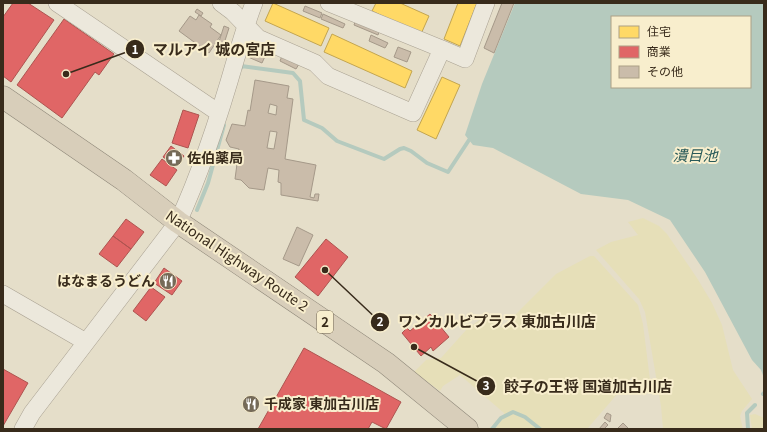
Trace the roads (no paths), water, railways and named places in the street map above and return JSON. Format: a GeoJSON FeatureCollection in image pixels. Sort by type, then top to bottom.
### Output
{"type":"FeatureCollection","features":[{"type":"Feature","properties":{"kind":"highway","name":"National Highway Route 2"},"geometry":{"type":"LineString","coordinates":[[3,97],[124,180],[178,222],[386,363],[467,429]]}},
{"type":"Feature","properties":{"kind":"street"},"geometry":{"type":"LineString","coordinates":[[58,3],[218,113]]}},
{"type":"Feature","properties":{"kind":"street"},"geometry":{"type":"LineString","coordinates":[[221,3],[234,12],[258,38],[315,63],[328,76],[413,113],[442,49]]}},
{"type":"Feature","properties":{"kind":"street"},"geometry":{"type":"LineString","coordinates":[[23,429],[32,413],[178,222],[193,189],[236,59],[245,25],[254,3]]}},
{"type":"Feature","properties":{"kind":"street"},"geometry":{"type":"LineString","coordinates":[[329,3],[464,59],[486,3]]}},
{"type":"Feature","properties":{"kind":"street"},"geometry":{"type":"LineString","coordinates":[[3,294],[86,342]]}},
{"type":"Feature","properties":{"kind":"water","name":"潰目池"},"geometry":{"type":"Polygon","coordinates":[[[515,3],[764,3],[764,378],[761,370],[752,360],[705,272],[670,220],[628,200],[581,194],[493,148],[473,145],[465,135],[482,84],[515,3]]]}},
{"type":"Feature","properties":{"kind":"waterway"},"geometry":{"type":"LineString","coordinates":[[241,68],[241,66],[293,73],[300,81],[304,120],[322,128],[337,141],[384,159],[404,148],[411,151],[427,163],[448,172],[469,140]]}},
{"type":"Feature","properties":{"kind":"waterway"},"geometry":{"type":"LineString","coordinates":[[197,210],[208,183],[224,125]]}},
{"type":"Feature","properties":{"kind":"waterway"},"geometry":{"type":"LineString","coordinates":[[748,429],[747,413],[755,405]]}},
{"type":"Feature","properties":{"kind":"waterway"},"geometry":{"type":"LineString","coordinates":[[492,429],[501,418],[513,412],[525,417],[540,429]]}},
{"type":"Feature","properties":{"kind":"place","name":"マルアイ 城の宮店"},"geometry":{"type":"Point","coordinates":[66,74]}},
{"type":"Feature","properties":{"kind":"place","name":"佐伯薬局"},"geometry":{"type":"Point","coordinates":[174,158]}},
{"type":"Feature","properties":{"kind":"place","name":"ワンカルビプラス 東加古川店"},"geometry":{"type":"Point","coordinates":[325,270]}},
{"type":"Feature","properties":{"kind":"place","name":"はなまるうどん"},"geometry":{"type":"Point","coordinates":[168,281]}},
{"type":"Feature","properties":{"kind":"place","name":"餃子の王将 国道加古川店"},"geometry":{"type":"Point","coordinates":[414,347]}},
{"type":"Feature","properties":{"kind":"place","name":"千成家 東加古川店"},"geometry":{"type":"Point","coordinates":[251,404]}}]}
